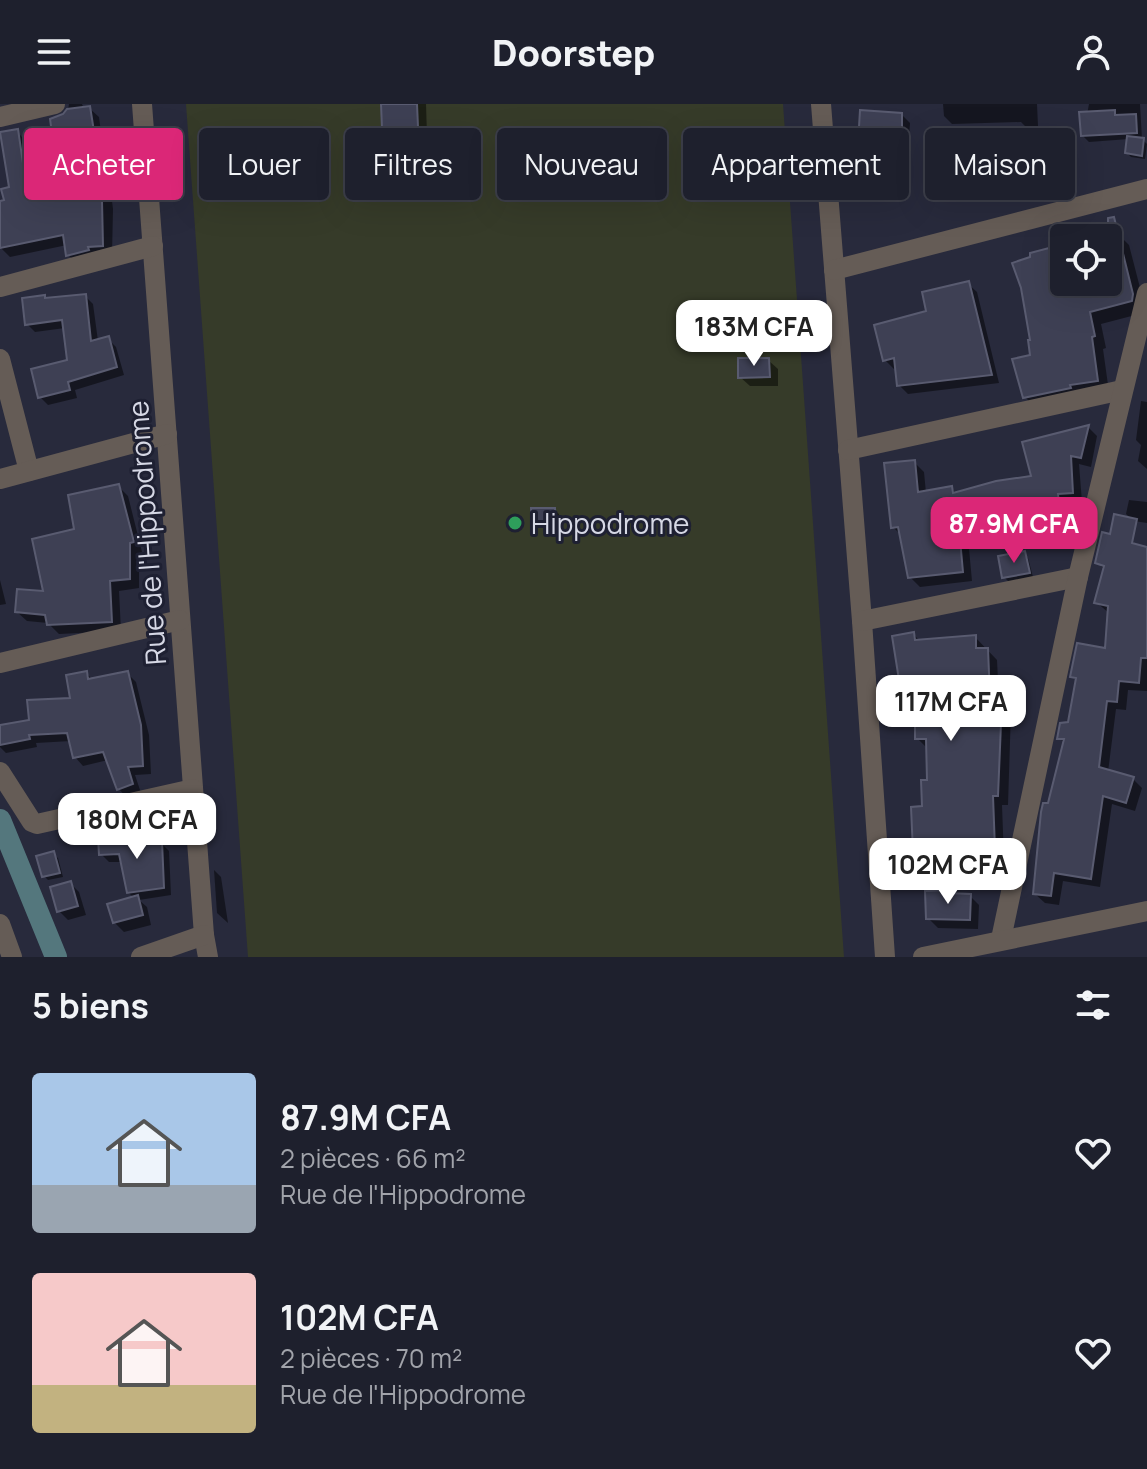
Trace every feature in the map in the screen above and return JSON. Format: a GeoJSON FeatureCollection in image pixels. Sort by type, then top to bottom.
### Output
{"type":"FeatureCollection","features":[{"type":"Feature","properties":{"kind":"street"},"geometry":{"type":"LineString","coordinates":[[0,117],[55,104]]}},
{"type":"Feature","properties":{"kind":"street","name":"Rue de l'Hippodrome"},"geometry":{"type":"LineString","coordinates":[[142,104],[208,957]]}},
{"type":"Feature","properties":{"kind":"street"},"geometry":{"type":"LineString","coordinates":[[821,104],[885,957]]}},
{"type":"Feature","properties":{"kind":"street"},"geometry":{"type":"LineString","coordinates":[[834,270],[1147,189]]}},
{"type":"Feature","properties":{"kind":"street"},"geometry":{"type":"LineString","coordinates":[[0,287],[153,246]]}},
{"type":"Feature","properties":{"kind":"street"},"geometry":{"type":"LineString","coordinates":[[1001,939],[1078,577],[1147,293]]}},
{"type":"Feature","properties":{"kind":"street"},"geometry":{"type":"LineString","coordinates":[[0,359],[29,471]]}},
{"type":"Feature","properties":{"kind":"street"},"geometry":{"type":"LineString","coordinates":[[848,450],[1122,390]]}},
{"type":"Feature","properties":{"kind":"street"},"geometry":{"type":"LineString","coordinates":[[0,479],[167,434]]}},
{"type":"Feature","properties":{"kind":"street"},"geometry":{"type":"LineString","coordinates":[[862,621],[1078,577]]}},
{"type":"Feature","properties":{"kind":"street"},"geometry":{"type":"LineString","coordinates":[[0,663],[180,620]]}},
{"type":"Feature","properties":{"kind":"street"},"geometry":{"type":"LineString","coordinates":[[0,772],[32,822],[37,824],[193,789]]}},
{"type":"Feature","properties":{"kind":"street"},"geometry":{"type":"LineString","coordinates":[[923,957],[1147,911]]}},
{"type":"Feature","properties":{"kind":"street"},"geometry":{"type":"LineString","coordinates":[[0,924],[12,957]]}},
{"type":"Feature","properties":{"kind":"street"},"geometry":{"type":"LineString","coordinates":[[141,957],[204,935]]}},
{"type":"Feature","properties":{"kind":"green space","name":"Hippodrome"},"geometry":{"type":"Polygon","coordinates":[[[186,104],[783,104],[785,128],[683,128],[683,200],[790,200],[844,957],[248,957],[186,104]]]}},
{"type":"Feature","properties":{"kind":"building"},"geometry":{"type":"Polygon","coordinates":[[[381,104],[417,104],[418,127],[382,128],[381,104]]]}},
{"type":"Feature","properties":{"kind":"building"},"geometry":{"type":"Polygon","coordinates":[[[90,106],[93,128],[51,128],[50,119],[67,109],[90,106]]]}},
{"type":"Feature","properties":{"kind":"building"},"geometry":{"type":"Polygon","coordinates":[[[860,110],[902,113],[902,128],[859,127],[860,110]]]}},
{"type":"Feature","properties":{"kind":"building"},"geometry":{"type":"Polygon","coordinates":[[[1115,110],[1115,115],[1136,114],[1137,133],[1081,136],[1079,112],[1115,110]]]}},
{"type":"Feature","properties":{"kind":"building"},"geometry":{"type":"Polygon","coordinates":[[[18,129],[24,170],[24,200],[105,200],[102,201],[103,246],[88,247],[89,250],[66,256],[63,235],[0,248],[0,201],[4,200],[1,189],[9,187],[0,132],[18,129]]]}},
{"type":"Feature","properties":{"kind":"building"},"geometry":{"type":"Polygon","coordinates":[[[1127,136],[1144,138],[1142,156],[1125,153],[1127,136]]]}},
{"type":"Feature","properties":{"kind":"building"},"geometry":{"type":"Polygon","coordinates":[[[1114,217],[1116,224],[1108,224],[1108,218],[1114,217]]]}},
{"type":"Feature","properties":{"kind":"building"},"geometry":{"type":"Polygon","coordinates":[[[1050,248],[1050,296],[1122,296],[1122,249],[1133,294],[1132,301],[1090,312],[1098,381],[1023,398],[1012,359],[1030,355],[1030,340],[1021,288],[1012,263],[1030,257],[1030,253],[1050,248]]]}},
{"type":"Feature","properties":{"kind":"building"},"geometry":{"type":"Polygon","coordinates":[[[969,281],[992,375],[897,386],[894,358],[883,361],[874,325],[926,311],[922,292],[969,281]]]}},
{"type":"Feature","properties":{"kind":"building"},"geometry":{"type":"Polygon","coordinates":[[[86,294],[91,341],[109,336],[117,367],[68,382],[70,390],[38,398],[31,369],[67,360],[62,320],[25,325],[22,298],[86,294]]]}},
{"type":"Feature","properties":{"kind":"building"},"geometry":{"type":"Polygon","coordinates":[[[738,358],[769,358],[770,377],[738,378],[738,358]]]}},
{"type":"Feature","properties":{"kind":"building"},"geometry":{"type":"Polygon","coordinates":[[[1089,425],[1081,458],[1071,456],[1073,493],[1058,494],[1062,528],[1037,531],[1038,535],[1012,541],[1004,506],[958,517],[963,572],[908,578],[898,527],[891,528],[884,463],[915,460],[918,492],[952,486],[953,493],[996,481],[1031,476],[1022,442],[1089,425]]]}},
{"type":"Feature","properties":{"kind":"building"},"geometry":{"type":"Polygon","coordinates":[[[119,484],[134,542],[130,543],[130,579],[110,581],[112,622],[47,625],[45,615],[15,612],[17,589],[43,591],[32,539],[74,529],[68,495],[119,484]]]}},
{"type":"Feature","properties":{"kind":"building"},"geometry":{"type":"Polygon","coordinates":[[[531,508],[555,508],[556,524],[532,524],[531,508]]]}},
{"type":"Feature","properties":{"kind":"building"},"geometry":{"type":"Polygon","coordinates":[[[1114,514],[1137,519],[1132,543],[1147,547],[1147,658],[1141,658],[1139,683],[1119,681],[1117,702],[1107,701],[1099,767],[1134,777],[1126,803],[1103,796],[1091,879],[1054,873],[1051,896],[1033,894],[1041,812],[1043,803],[1048,803],[1064,739],[1057,739],[1060,723],[1068,722],[1076,678],[1070,677],[1077,643],[1105,648],[1108,606],[1094,603],[1104,566],[1095,563],[1102,532],[1110,534],[1114,514]]]}},
{"type":"Feature","properties":{"kind":"building"},"geometry":{"type":"Polygon","coordinates":[[[1025,551],[1030,573],[1002,578],[998,556],[1025,551]]]}},
{"type":"Feature","properties":{"kind":"building"},"geometry":{"type":"Polygon","coordinates":[[[914,632],[915,640],[976,635],[976,648],[988,648],[990,699],[1002,699],[998,796],[993,796],[995,849],[939,851],[938,876],[916,875],[917,852],[913,852],[911,807],[922,806],[921,780],[927,780],[926,739],[915,739],[915,720],[902,721],[901,704],[889,703],[890,686],[900,686],[892,636],[914,632]]]}},
{"type":"Feature","properties":{"kind":"building"},"geometry":{"type":"Polygon","coordinates":[[[87,671],[88,679],[128,671],[141,725],[143,766],[128,767],[133,784],[117,790],[103,752],[73,758],[67,733],[29,735],[30,739],[0,745],[0,725],[29,720],[27,700],[70,698],[66,675],[87,671]]]}},
{"type":"Feature","properties":{"kind":"building"},"geometry":{"type":"Polygon","coordinates":[[[141,834],[142,842],[162,841],[164,888],[127,893],[119,854],[99,855],[98,837],[141,834]]]}},
{"type":"Feature","properties":{"kind":"building"},"geometry":{"type":"Polygon","coordinates":[[[54,851],[60,873],[42,877],[36,856],[54,851]]]}},
{"type":"Feature","properties":{"kind":"building"},"geometry":{"type":"Polygon","coordinates":[[[71,881],[78,906],[57,912],[50,887],[71,881]]]}},
{"type":"Feature","properties":{"kind":"building"},"geometry":{"type":"Polygon","coordinates":[[[948,890],[948,893],[971,894],[970,920],[926,919],[925,891],[948,890]]]}},
{"type":"Feature","properties":{"kind":"building"},"geometry":{"type":"Polygon","coordinates":[[[138,895],[143,915],[113,923],[107,904],[138,895]]]}},
{"type":"Feature","properties":{"kind":"waterway"},"geometry":{"type":"LineString","coordinates":[[0,820],[56,957]]}},
{"type":"Feature","properties":{"kind":"place","name":"Hippodrome"},"geometry":{"type":"Point","coordinates":[515,523]}}]}
